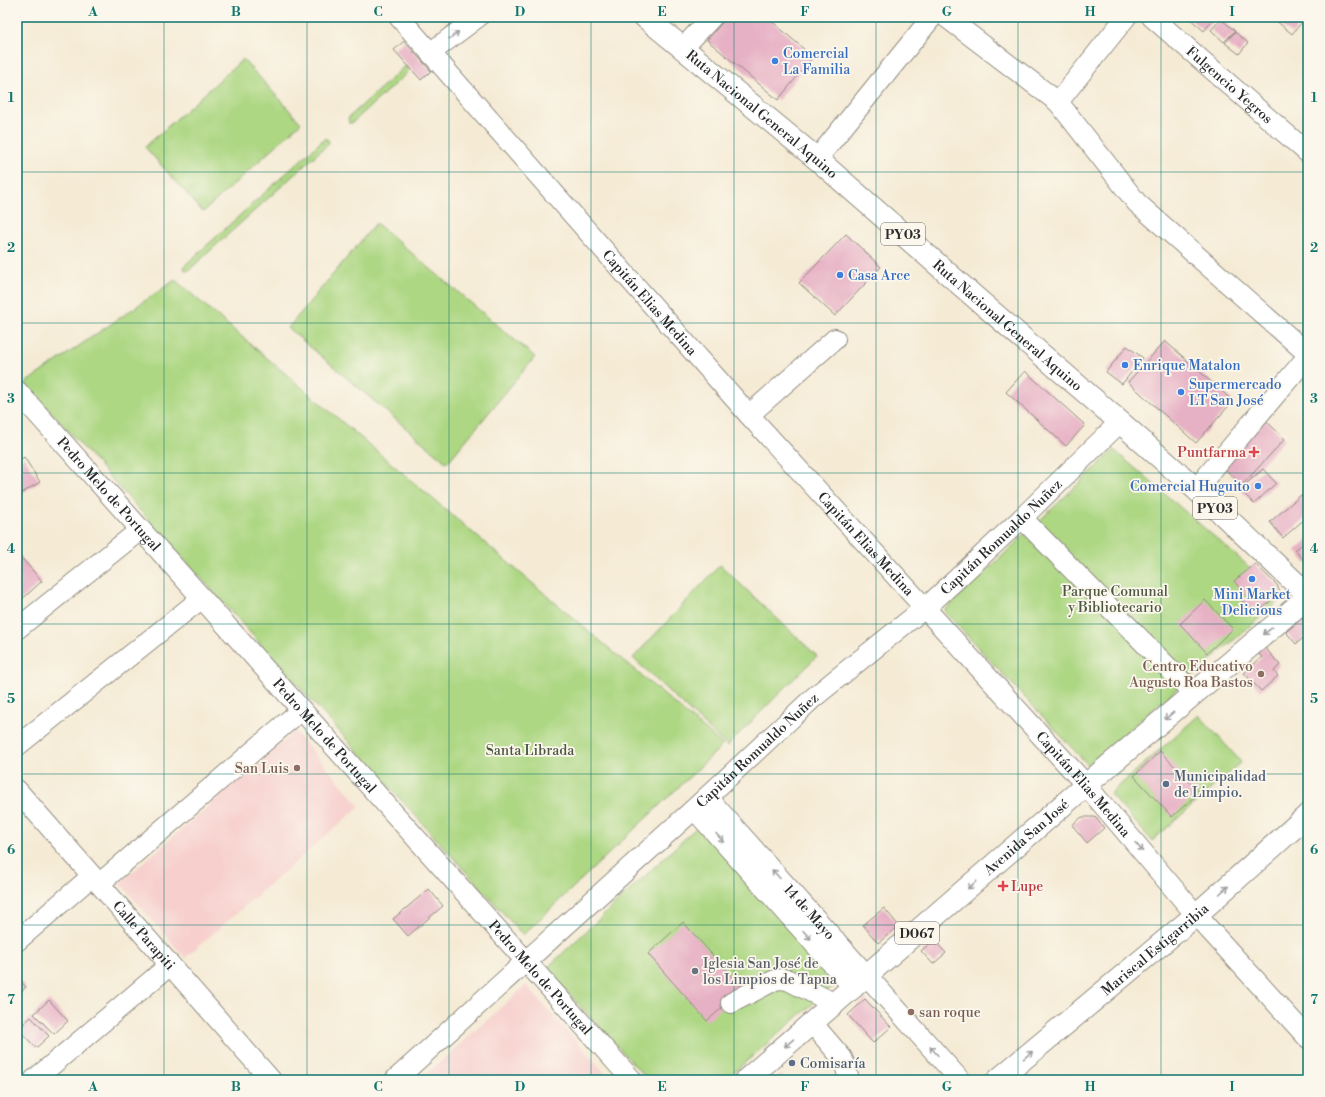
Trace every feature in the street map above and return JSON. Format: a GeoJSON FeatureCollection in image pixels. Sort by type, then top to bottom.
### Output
{"type":"FeatureCollection","features":[{"type":"Feature","properties":{"kind":"main road","name":"Ruta Nacional General Aquino"},"geometry":{"type":"LineString","coordinates":[[645,17],[817,159],[976,299],[1120,422],[1196,489],[1308,596]]}},
{"type":"Feature","properties":{"kind":"main road","name":"Avenida San José"},"geometry":{"type":"LineString","coordinates":[[746,1080],[1308,596]]}},
{"type":"Feature","properties":{"kind":"main road","name":"Mariscal Estigarribia"},"geometry":{"type":"LineString","coordinates":[[998,1080],[1196,915],[1308,815]]}},
{"type":"Feature","properties":{"kind":"street","name":"Capitán Elias Medina"},"geometry":{"type":"LineString","coordinates":[[398,17],[749,415],[1086,786],[1196,915],[1308,1038]]}},
{"type":"Feature","properties":{"kind":"street"},"geometry":{"type":"LineString","coordinates":[[426,48],[456,17]]}},
{"type":"Feature","properties":{"kind":"street"},"geometry":{"type":"LineString","coordinates":[[426,48],[478,17]]}},
{"type":"Feature","properties":{"kind":"street"},"geometry":{"type":"LineString","coordinates":[[683,48],[712,17]]}},
{"type":"Feature","properties":{"kind":"street"},"geometry":{"type":"LineString","coordinates":[[817,159],[932,17]]}},
{"type":"Feature","properties":{"kind":"street"},"geometry":{"type":"LineString","coordinates":[[946,17],[1058,102],[1137,203],[1308,355],[1196,489]]}},
{"type":"Feature","properties":{"kind":"street"},"geometry":{"type":"LineString","coordinates":[[1058,102],[1126,17]]}},
{"type":"Feature","properties":{"kind":"street","name":"Fulgencio Yegros"},"geometry":{"type":"LineString","coordinates":[[1152,17],[1308,152]]}},
{"type":"Feature","properties":{"kind":"street"},"geometry":{"type":"LineString","coordinates":[[749,415],[835,339]]}},
{"type":"Feature","properties":{"kind":"street","name":"Pedro Melo de Portugal"},"geometry":{"type":"LineString","coordinates":[[17,391],[632,1080]]}},
{"type":"Feature","properties":{"kind":"street","name":"Capitán Romualdo Nuñez"},"geometry":{"type":"LineString","coordinates":[[396,1080],[700,803],[812,698],[924,608],[1022,518],[1120,422]]}},
{"type":"Feature","properties":{"kind":"street"},"geometry":{"type":"LineString","coordinates":[[1022,518],[1194,694]]}},
{"type":"Feature","properties":{"kind":"street"},"geometry":{"type":"LineString","coordinates":[[17,628],[140,530]]}},
{"type":"Feature","properties":{"kind":"street"},"geometry":{"type":"LineString","coordinates":[[17,746],[202,598]]}},
{"type":"Feature","properties":{"kind":"street"},"geometry":{"type":"LineString","coordinates":[[17,941],[96,880],[301,710]]}},
{"type":"Feature","properties":{"kind":"street","name":"Calle Parapiti"},"geometry":{"type":"LineString","coordinates":[[17,790],[271,1080]]}},
{"type":"Feature","properties":{"kind":"street","name":"14 de Mayo"},"geometry":{"type":"LineString","coordinates":[[700,803],[861,982],[960,1080]]}},
{"type":"Feature","properties":{"kind":"street"},"geometry":{"type":"LineString","coordinates":[[34,1080],[170,965]]}},
{"type":"Feature","properties":{"kind":"street"},"geometry":{"type":"LineString","coordinates":[[731,1003],[775,980],[781,979],[794,983],[835,1004]]}},
{"type":"Feature","properties":{"kind":"street"},"geometry":{"type":"LineString","coordinates":[[812,1023],[842,1058],[846,1065],[849,1080]]}},
{"type":"Feature","properties":{"kind":"shaded area"},"geometry":{"type":"Polygon","coordinates":[[[295,731],[360,806],[185,958],[120,883],[295,731]]]}},
{"type":"Feature","properties":{"kind":"shaded area"},"geometry":{"type":"Polygon","coordinates":[[[526,985],[611,1080],[420,1080],[526,985]]]}},
{"type":"Feature","properties":{"kind":"green space"},"geometry":{"type":"Polygon","coordinates":[[[243,59],[301,123],[203,212],[145,147],[243,59]]]}},
{"type":"Feature","properties":{"kind":"green space"},"geometry":{"type":"Polygon","coordinates":[[[404,67],[407,67],[408,72],[352,123],[349,123],[348,118],[404,67]]]}},
{"type":"Feature","properties":{"kind":"green space"},"geometry":{"type":"Polygon","coordinates":[[[324,139],[329,141],[328,144],[189,270],[186,271],[184,266],[324,139]]]}},
{"type":"Feature","properties":{"kind":"green space"},"geometry":{"type":"Polygon","coordinates":[[[376,223],[535,357],[447,463],[288,328],[376,223]]]}},
{"type":"Feature","properties":{"kind":"green space","name":"Santa Librada"},"geometry":{"type":"Polygon","coordinates":[[[175,280],[723,745],[523,935],[25,383],[175,280]]]}},
{"type":"Feature","properties":{"kind":"green space","name":"Parque Comunal y Bibliotecario"},"geometry":{"type":"Polygon","coordinates":[[[1114,450],[1284,597],[1088,765],[944,611],[1114,450]]]}},
{"type":"Feature","properties":{"kind":"green space"},"geometry":{"type":"Polygon","coordinates":[[[720,565],[817,656],[727,746],[633,658],[720,565]]]}},
{"type":"Feature","properties":{"kind":"green space"},"geometry":{"type":"Polygon","coordinates":[[[1199,715],[1241,762],[1152,841],[1110,794],[1199,715]]]}},
{"type":"Feature","properties":{"kind":"green space"},"geometry":{"type":"Polygon","coordinates":[[[698,826],[838,982],[725,1080],[648,1080],[546,969],[698,826]]]}},
{"type":"Feature","properties":{"kind":"building"},"geometry":{"type":"Polygon","coordinates":[[[727,17],[767,17],[813,57],[778,100],[707,40],[727,17]]]}},
{"type":"Feature","properties":{"kind":"building"},"geometry":{"type":"Polygon","coordinates":[[[1215,17],[1204,31],[1189,18],[1215,17]]]}},
{"type":"Feature","properties":{"kind":"building"},"geometry":{"type":"Polygon","coordinates":[[[1276,17],[1299,17],[1303,21],[1292,34],[1274,19],[1276,17]]]}},
{"type":"Feature","properties":{"kind":"building"},"geometry":{"type":"Polygon","coordinates":[[[1221,19],[1235,31],[1224,42],[1211,30],[1221,19]]]}},
{"type":"Feature","properties":{"kind":"building"},"geometry":{"type":"Polygon","coordinates":[[[1235,32],[1248,43],[1239,54],[1225,43],[1235,32]]]}},
{"type":"Feature","properties":{"kind":"building"},"geometry":{"type":"Polygon","coordinates":[[[404,41],[431,71],[421,80],[394,50],[404,41]]]}},
{"type":"Feature","properties":{"kind":"building","name":"Casa Arce"},"geometry":{"type":"Polygon","coordinates":[[[846,234],[881,267],[835,316],[799,283],[846,234]]]}},
{"type":"Feature","properties":{"kind":"building","name":"Supermercado LT San José"},"geometry":{"type":"Polygon","coordinates":[[[1165,341],[1233,401],[1196,443],[1128,382],[1165,341]]]}},
{"type":"Feature","properties":{"kind":"building","name":"Enrique Matalon"},"geometry":{"type":"Polygon","coordinates":[[[1127,346],[1143,358],[1122,384],[1106,372],[1127,346]]]}},
{"type":"Feature","properties":{"kind":"building"},"geometry":{"type":"Polygon","coordinates":[[[1025,371],[1085,425],[1066,446],[1006,392],[1025,371]]]}},
{"type":"Feature","properties":{"kind":"building","name":"Puntfarma"},"geometry":{"type":"Polygon","coordinates":[[[1265,420],[1285,439],[1242,485],[1222,466],[1265,420]]]}},
{"type":"Feature","properties":{"kind":"building"},"geometry":{"type":"Polygon","coordinates":[[[24,457],[40,482],[17,496],[17,462],[24,457]]]}},
{"type":"Feature","properties":{"kind":"building","name":"Comercial Huguito"},"geometry":{"type":"Polygon","coordinates":[[[1263,469],[1276,483],[1254,504],[1240,489],[1263,469]]]}},
{"type":"Feature","properties":{"kind":"building"},"geometry":{"type":"Polygon","coordinates":[[[1301,495],[1308,503],[1308,516],[1283,538],[1270,522],[1301,495]]]}},
{"type":"Feature","properties":{"kind":"building"},"geometry":{"type":"Polygon","coordinates":[[[1308,540],[1308,564],[1307,564],[1295,550],[1308,540]]]}},
{"type":"Feature","properties":{"kind":"building"},"geometry":{"type":"Polygon","coordinates":[[[17,553],[42,581],[18,603],[17,603],[17,553]]]}},
{"type":"Feature","properties":{"kind":"building"},"geometry":{"type":"Polygon","coordinates":[[[1255,564],[1277,585],[1280,593],[1255,615],[1242,601],[1247,597],[1234,581],[1255,564]]]}},
{"type":"Feature","properties":{"kind":"building"},"geometry":{"type":"Polygon","coordinates":[[[1205,600],[1233,629],[1207,653],[1180,624],[1205,600]]]}},
{"type":"Feature","properties":{"kind":"building"},"geometry":{"type":"Polygon","coordinates":[[[1307,614],[1308,634],[1296,644],[1286,632],[1307,614]]]}},
{"type":"Feature","properties":{"kind":"building","name":"Centro Educativo Augusto Roa Bastos"},"geometry":{"type":"Polygon","coordinates":[[[1262,644],[1280,665],[1274,671],[1278,676],[1261,691],[1244,673],[1262,657],[1255,650],[1262,644]]]}},
{"type":"Feature","properties":{"kind":"building","name":"Municipalidad de Limpio."},"geometry":{"type":"Polygon","coordinates":[[[1160,751],[1199,792],[1172,817],[1134,776],[1160,751]]]}},
{"type":"Feature","properties":{"kind":"building"},"geometry":{"type":"Polygon","coordinates":[[[1082,817],[1095,817],[1104,828],[1087,843],[1072,825],[1082,817]]]}},
{"type":"Feature","properties":{"kind":"building"},"geometry":{"type":"Polygon","coordinates":[[[429,889],[443,906],[408,936],[393,919],[429,889]]]}},
{"type":"Feature","properties":{"kind":"building"},"geometry":{"type":"Polygon","coordinates":[[[884,908],[899,926],[878,943],[863,925],[884,908]]]}},
{"type":"Feature","properties":{"kind":"building","name":"Iglesia San José de los Limpios de Tapua"},"geometry":{"type":"Polygon","coordinates":[[[683,922],[743,989],[707,1021],[648,954],[683,922]]]}},
{"type":"Feature","properties":{"kind":"building"},"geometry":{"type":"Polygon","coordinates":[[[934,940],[946,953],[933,964],[921,951],[934,940]]]}},
{"type":"Feature","properties":{"kind":"building"},"geometry":{"type":"Polygon","coordinates":[[[17,977],[26,987],[17,996],[17,977]]]}},
{"type":"Feature","properties":{"kind":"building"},"geometry":{"type":"Polygon","coordinates":[[[865,999],[891,1027],[873,1043],[848,1015],[865,999]]]}},
{"type":"Feature","properties":{"kind":"building"},"geometry":{"type":"Polygon","coordinates":[[[49,1000],[68,1021],[54,1034],[34,1014],[49,1000]]]}},
{"type":"Feature","properties":{"kind":"building"},"geometry":{"type":"Polygon","coordinates":[[[31,1017],[49,1036],[36,1048],[18,1029],[31,1017]]]}},
{"type":"Feature","properties":{"kind":"building"},"geometry":{"type":"Polygon","coordinates":[[[17,1053],[23,1060],[17,1066],[17,1053]]]}},
{"type":"Feature","properties":{"kind":"building"},"geometry":{"type":"Polygon","coordinates":[[[781,1075],[785,1080],[775,1080],[781,1075]]]}},
{"type":"Feature","properties":{"kind":"place","name":"Comercial La Familia"},"geometry":{"type":"Point","coordinates":[775,61]}},
{"type":"Feature","properties":{"kind":"place","name":"Casa Arce"},"geometry":{"type":"Point","coordinates":[840,275]}},
{"type":"Feature","properties":{"kind":"place","name":"Enrique Matalon"},"geometry":{"type":"Point","coordinates":[1125,365]}},
{"type":"Feature","properties":{"kind":"place","name":"Supermercado LT San José"},"geometry":{"type":"Point","coordinates":[1181,392]}},
{"type":"Feature","properties":{"kind":"place","name":"Puntfarma"},"geometry":{"type":"Point","coordinates":[1254,452]}},
{"type":"Feature","properties":{"kind":"place","name":"Comercial Huguito"},"geometry":{"type":"Point","coordinates":[1258,486]}},
{"type":"Feature","properties":{"kind":"place","name":"Mini Market Delicious"},"geometry":{"type":"Point","coordinates":[1252,579]}},
{"type":"Feature","properties":{"kind":"place","name":"Centro Educativo Augusto Roa Bastos"},"geometry":{"type":"Point","coordinates":[1261,674]}},
{"type":"Feature","properties":{"kind":"place","name":"San Luis"},"geometry":{"type":"Point","coordinates":[297,768]}},
{"type":"Feature","properties":{"kind":"place","name":"Municipalidad de Limpio."},"geometry":{"type":"Point","coordinates":[1166,784]}},
{"type":"Feature","properties":{"kind":"place","name":"Lupe"},"geometry":{"type":"Point","coordinates":[1003,886]}},
{"type":"Feature","properties":{"kind":"place","name":"Iglesia San José de los Limpios de Tapua"},"geometry":{"type":"Point","coordinates":[695,971]}},
{"type":"Feature","properties":{"kind":"place","name":"san roque"},"geometry":{"type":"Point","coordinates":[911,1012]}},
{"type":"Feature","properties":{"kind":"place","name":"Comisaría"},"geometry":{"type":"Point","coordinates":[792,1063]}}]}
